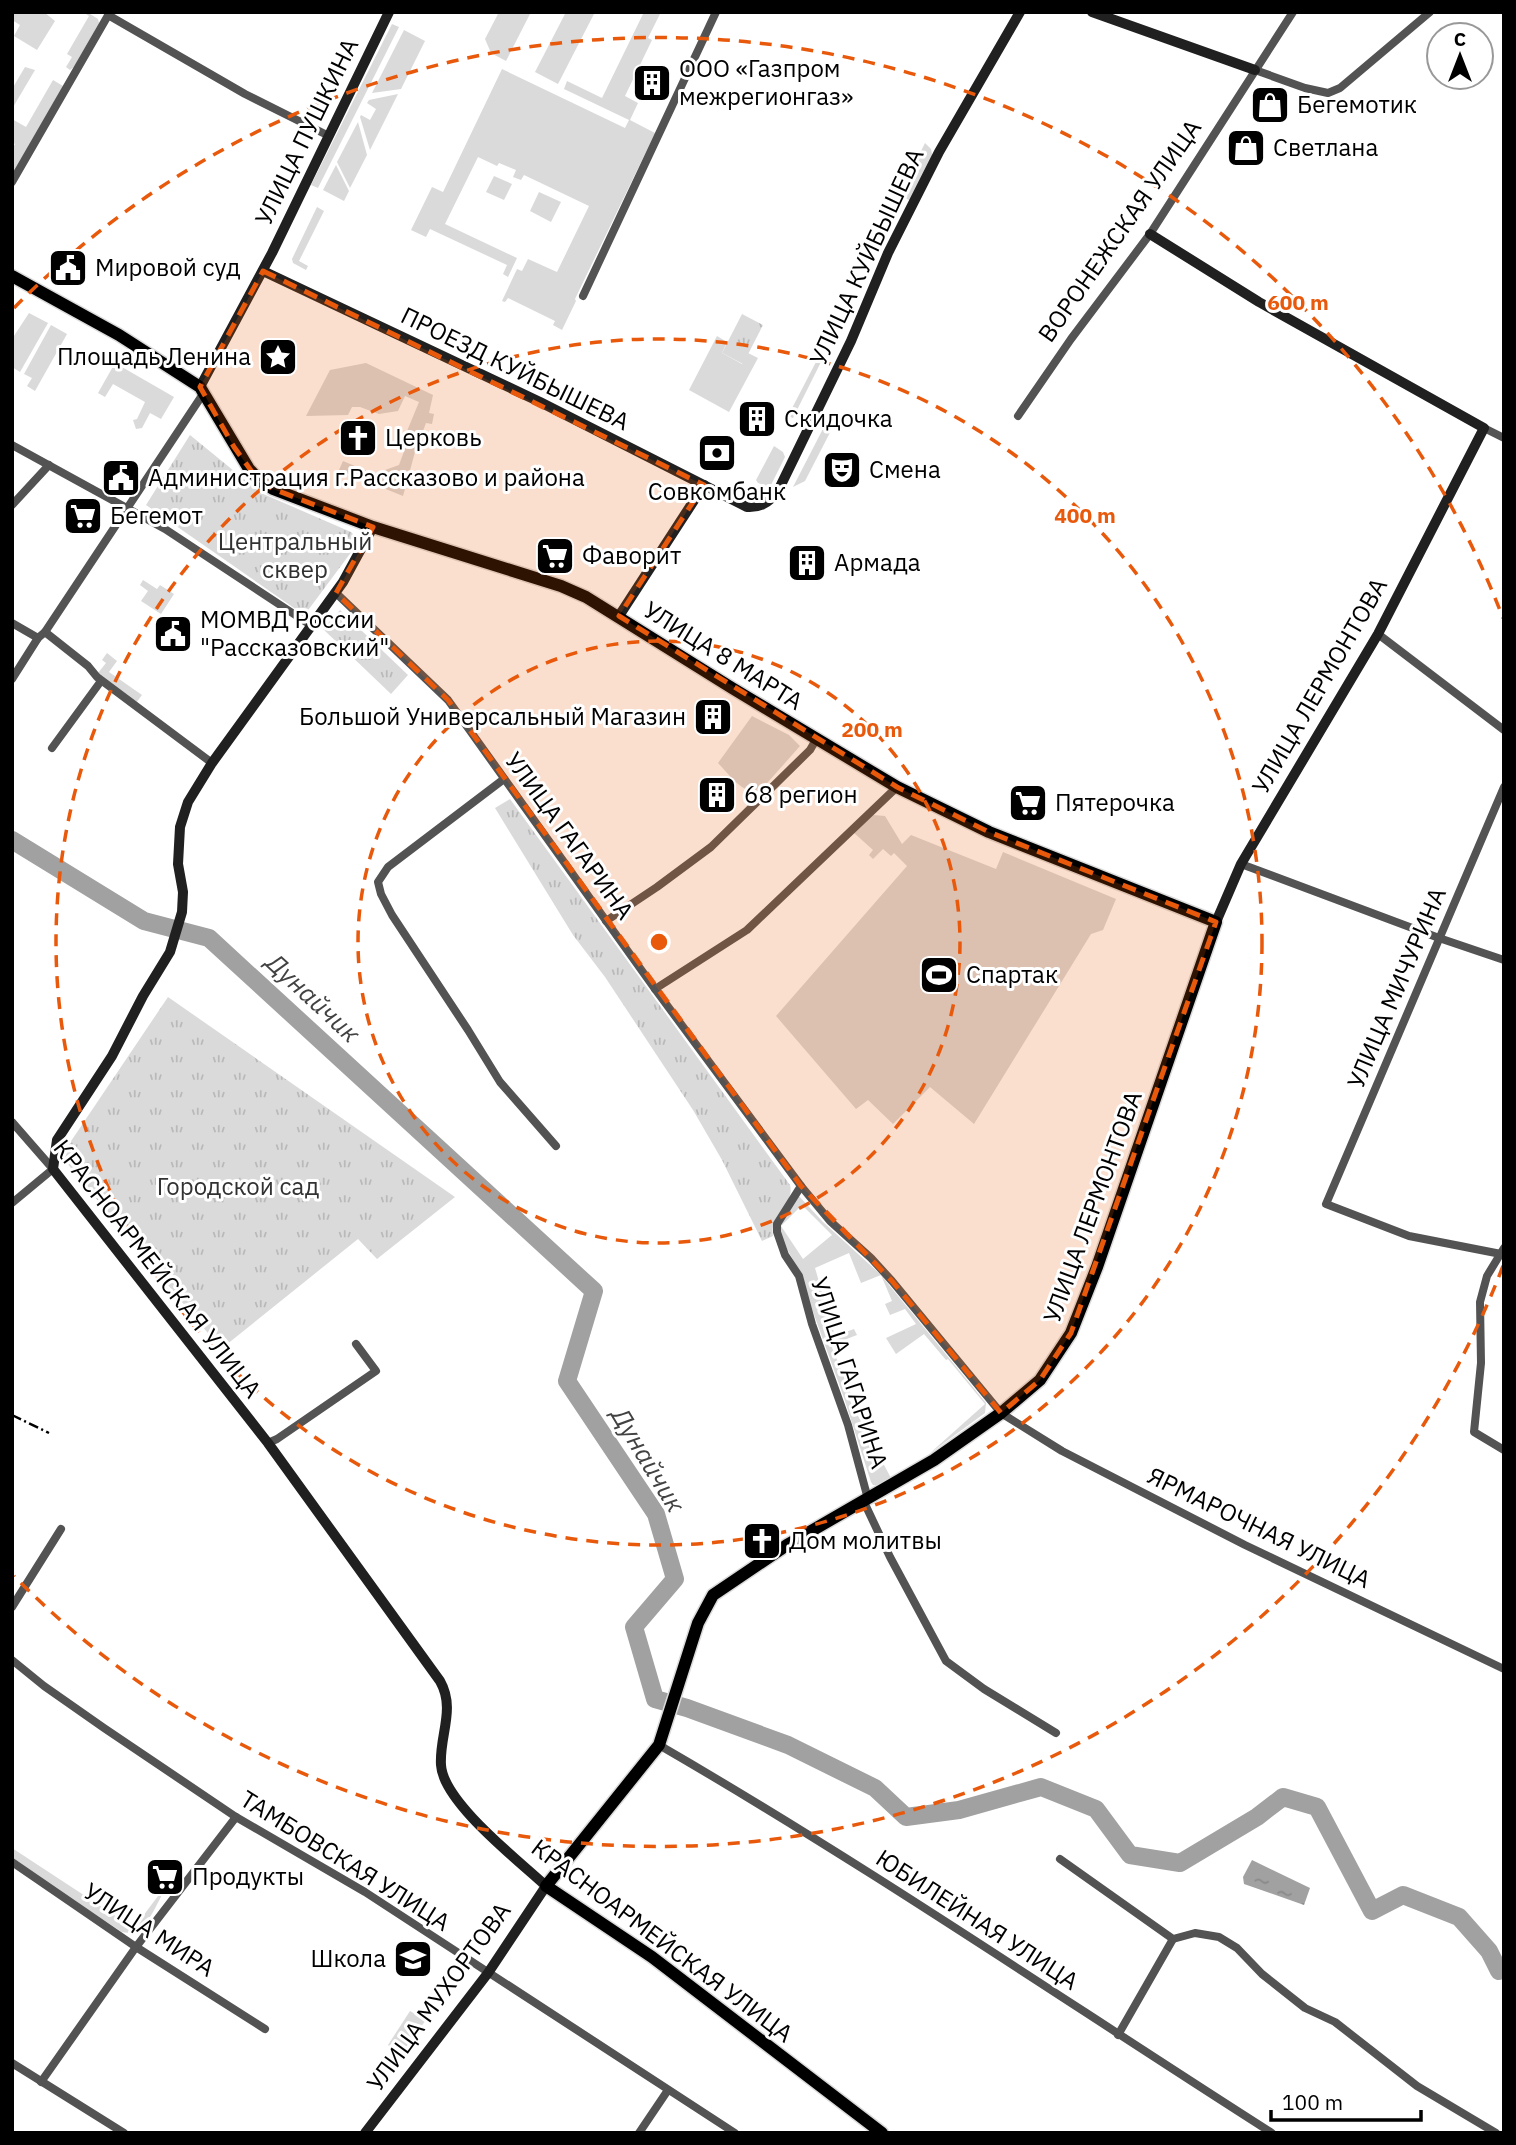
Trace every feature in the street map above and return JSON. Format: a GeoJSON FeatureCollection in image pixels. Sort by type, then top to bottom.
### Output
{"type":"FeatureCollection","features":[{"type":"Feature","properties":{"kind":"main road"},"geometry":{"type":"LineString","coordinates":[[12,276],[108,329],[201,391]]}},
{"type":"Feature","properties":{"kind":"main road","name":"УЛИЦА 8 МАРТА"},"geometry":{"type":"LineString","coordinates":[[201,391],[249,469],[260,481],[273,489],[373,527],[561,586],[586,597],[897,787],[989,832],[1216,922]]}},
{"type":"Feature","properties":{"kind":"main road","name":"УЛИЦА ЛЕРМОНТОВА"},"geometry":{"type":"LineString","coordinates":[[545,1886],[659,1745],[698,1623],[713,1595],[787,1545],[934,1460],[1001,1413],[1040,1380],[1071,1333],[1097,1267],[1216,922]]}},
{"type":"Feature","properties":{"kind":"main road","name":"КРАСНОАРМЕЙСКАЯ УЛИЦА"},"geometry":{"type":"LineString","coordinates":[[545,1886],[652,1957],[882,2133]]}},
{"type":"Feature","properties":{"kind":"street","name":"УЛИЦА ПУШКИНА"},"geometry":{"type":"LineString","coordinates":[[263,271],[389,12]]}},
{"type":"Feature","properties":{"kind":"street"},"geometry":{"type":"LineString","coordinates":[[583,296],[716,12]]}},
{"type":"Feature","properties":{"kind":"street","name":"УЛИЦА КУЙБЫШЕВА"},"geometry":{"type":"LineString","coordinates":[[747,507],[765,504],[778,491],[851,341],[888,253],[927,174],[1020,12]]}},
{"type":"Feature","properties":{"kind":"street"},"geometry":{"type":"LineString","coordinates":[[1092,12],[1305,88],[1328,93],[1340,88],[1430,12]]}},
{"type":"Feature","properties":{"kind":"street","name":"ВОРОНЕЖСКАЯ УЛИЦА"},"geometry":{"type":"LineString","coordinates":[[1018,416],[1071,339],[1150,234],[1293,12]]}},
{"type":"Feature","properties":{"kind":"street"},"geometry":{"type":"LineString","coordinates":[[12,182],[109,14],[245,93],[329,136]]}},
{"type":"Feature","properties":{"kind":"street"},"geometry":{"type":"LineString","coordinates":[[1150,234],[1259,302],[1504,438]]}},
{"type":"Feature","properties":{"kind":"street"},"geometry":{"type":"LineString","coordinates":[[12,679],[129,508],[201,391],[263,271]]}},
{"type":"Feature","properties":{"kind":"street","name":"ПРОЕЗД КУЙБЫШЕВА"},"geometry":{"type":"LineString","coordinates":[[263,271],[540,402],[747,507]]}},
{"type":"Feature","properties":{"kind":"street","name":"УЛИЦА ЛЕРМОНТОВА"},"geometry":{"type":"LineString","coordinates":[[1216,922],[1241,864],[1378,634],[1484,428]]}},
{"type":"Feature","properties":{"kind":"street"},"geometry":{"type":"LineString","coordinates":[[12,445],[165,529],[312,626]]}},
{"type":"Feature","properties":{"kind":"street"},"geometry":{"type":"LineString","coordinates":[[12,505],[49,465]]}},
{"type":"Feature","properties":{"kind":"street"},"geometry":{"type":"LineString","coordinates":[[619,616],[704,485]]}},
{"type":"Feature","properties":{"kind":"street"},"geometry":{"type":"LineString","coordinates":[[12,1203],[53,1169],[57,1140],[112,1056],[143,996],[170,952],[182,912],[183,892],[178,864],[180,827],[188,802],[212,764],[336,593],[373,527]]}},
{"type":"Feature","properties":{"kind":"street","name":"УЛИЦА ГАГАРИНА"},"geometry":{"type":"LineString","coordinates":[[336,593],[448,700],[655,989],[801,1186],[830,1222],[871,1258],[892,1281],[1001,1413]]}},
{"type":"Feature","properties":{"kind":"street"},"geometry":{"type":"LineString","coordinates":[[12,622],[41,635],[88,666],[101,681],[212,764]]}},
{"type":"Feature","properties":{"kind":"street"},"geometry":{"type":"LineString","coordinates":[[1378,634],[1504,730]]}},
{"type":"Feature","properties":{"kind":"street"},"geometry":{"type":"LineString","coordinates":[[52,748],[101,681]]}},
{"type":"Feature","properties":{"kind":"street"},"geometry":{"type":"LineString","coordinates":[[606,921],[711,847],[810,750],[817,738]]}},
{"type":"Feature","properties":{"kind":"street"},"geometry":{"type":"LineString","coordinates":[[504,779],[388,867],[378,882],[392,915],[500,1082],[556,1146]]}},
{"type":"Feature","properties":{"kind":"street"},"geometry":{"type":"LineString","coordinates":[[655,989],[705,955],[738,937],[760,920],[897,787]]}},
{"type":"Feature","properties":{"kind":"street","name":"УЛИЦА МИЧУРИНА"},"geometry":{"type":"LineString","coordinates":[[1502,1251],[1409,1236],[1326,1204],[1504,787]]}},
{"type":"Feature","properties":{"kind":"street"},"geometry":{"type":"LineString","coordinates":[[1241,864],[1504,960]]}},
{"type":"Feature","properties":{"kind":"street","name":"КРАСНОАРМЕЙСКАЯ УЛИЦА"},"geometry":{"type":"LineString","coordinates":[[12,1122],[53,1169],[268,1443],[445,1689],[448,1719],[440,1753],[443,1778],[449,1790],[479,1825],[545,1886]]}},
{"type":"Feature","properties":{"kind":"street","name":"УЛИЦА ГАГАРИНА"},"geometry":{"type":"LineString","coordinates":[[801,1186],[776,1232],[799,1276],[812,1324],[848,1425],[866,1501],[890,1557],[946,1661],[984,1689],[1056,1733]]}},
{"type":"Feature","properties":{"kind":"street"},"geometry":{"type":"LineString","coordinates":[[1502,1251],[1487,1276],[1480,1302],[1481,1363],[1474,1432],[1504,1450]]}},
{"type":"Feature","properties":{"kind":"street"},"geometry":{"type":"LineString","coordinates":[[268,1443],[277,1440],[376,1371],[356,1344]]}},
{"type":"Feature","properties":{"kind":"street","name":"ЯРМАРОЧНАЯ УЛИЦА"},"geometry":{"type":"LineString","coordinates":[[1001,1413],[1062,1451],[1233,1539],[1504,1669]]}},
{"type":"Feature","properties":{"kind":"street"},"geometry":{"type":"LineString","coordinates":[[12,1607],[61,1529]]}},
{"type":"Feature","properties":{"kind":"street","name":"ТАМБОВСКАЯ УЛИЦА"},"geometry":{"type":"LineString","coordinates":[[12,1660],[44,1686],[236,1817],[365,1892],[734,2133]]}},
{"type":"Feature","properties":{"kind":"street","name":"ЮБИЛЕЙНАЯ УЛИЦА"},"geometry":{"type":"LineString","coordinates":[[659,1745],[880,1879],[1272,2133]]}},
{"type":"Feature","properties":{"kind":"street"},"geometry":{"type":"LineString","coordinates":[[41,2082],[136,1947],[236,1817]]}},
{"type":"Feature","properties":{"kind":"street"},"geometry":{"type":"LineString","coordinates":[[1059,1859],[1173,1939]]}},
{"type":"Feature","properties":{"kind":"street","name":"УЛИЦА МИРА"},"geometry":{"type":"LineString","coordinates":[[12,1862],[136,1947],[265,2029]]}},
{"type":"Feature","properties":{"kind":"street","name":"УЛИЦА МУХОРТОВА"},"geometry":{"type":"LineString","coordinates":[[365,2133],[488,1973],[545,1886]]}},
{"type":"Feature","properties":{"kind":"street"},"geometry":{"type":"LineString","coordinates":[[1118,2035],[1173,1939],[1195,1933],[1219,1937],[1237,1948],[1262,1974],[1305,2008],[1335,2022],[1417,2086],[1496,2133]]}},
{"type":"Feature","properties":{"kind":"street"},"geometry":{"type":"LineString","coordinates":[[12,2063],[124,2133]]}},
{"type":"Feature","properties":{"kind":"street"},"geometry":{"type":"LineString","coordinates":[[639,2133],[668,2091]]}},
{"type":"Feature","properties":{"kind":"highlighted area"},"geometry":{"type":"Polygon","coordinates":[[[263,271],[704,485],[619,616],[897,787],[989,832],[1216,922],[1071,1333],[1040,1380],[1001,1413],[892,1281],[801,1186],[448,700],[336,593],[373,527],[273,489],[255,476],[234,447],[200,387],[263,271]]]}},
{"type":"Feature","properties":{"kind":"green space"},"geometry":{"type":"Polygon","coordinates":[[[12,12],[44,12],[55,21],[37,50],[14,36],[20,25],[12,20],[12,12]]]}},
{"type":"Feature","properties":{"kind":"green space"},"geometry":{"type":"Polygon","coordinates":[[[83,12],[98,19],[99,23],[70,70],[66,67],[72,57],[67,54],[89,16],[83,12]]]}},
{"type":"Feature","properties":{"kind":"green space"},"geometry":{"type":"Polygon","coordinates":[[[499,12],[531,12],[506,61],[491,53],[485,39],[499,12]]]}},
{"type":"Feature","properties":{"kind":"green space"},"geometry":{"type":"Polygon","coordinates":[[[566,12],[595,12],[558,84],[535,72],[566,12]]]}},
{"type":"Feature","properties":{"kind":"green space"},"geometry":{"type":"Polygon","coordinates":[[[644,12],[661,12],[648,38],[652,40],[625,96],[638,103],[630,120],[655,133],[562,330],[553,325],[555,321],[508,298],[505,302],[502,301],[517,269],[522,271],[528,259],[557,272],[589,206],[524,175],[521,180],[513,177],[516,170],[499,163],[497,166],[478,157],[445,224],[517,258],[508,277],[503,274],[507,265],[430,229],[426,237],[411,230],[432,187],[443,192],[502,69],[625,128],[629,120],[564,89],[567,81],[602,98],[644,12]]]}},
{"type":"Feature","properties":{"kind":"green space"},"geometry":{"type":"Polygon","coordinates":[[[392,24],[399,27],[318,188],[311,185],[392,24]]]}},
{"type":"Feature","properties":{"kind":"green space"},"geometry":{"type":"Polygon","coordinates":[[[404,30],[425,41],[401,89],[372,93],[404,30]]]}},
{"type":"Feature","properties":{"kind":"green space"},"geometry":{"type":"Polygon","coordinates":[[[25,67],[35,70],[12,109],[12,89],[25,67]]]}},
{"type":"Feature","properties":{"kind":"green space"},"geometry":{"type":"Polygon","coordinates":[[[53,80],[63,86],[12,175],[12,149],[15,144],[12,142],[12,119],[26,127],[53,80]]]}},
{"type":"Feature","properties":{"kind":"green space"},"geometry":{"type":"Polygon","coordinates":[[[398,94],[370,150],[360,117],[361,115],[370,120],[376,109],[367,103],[369,100],[398,94]]]}},
{"type":"Feature","properties":{"kind":"green space"},"geometry":{"type":"Polygon","coordinates":[[[358,122],[367,155],[350,188],[337,162],[358,122]]]}},
{"type":"Feature","properties":{"kind":"green space"},"geometry":{"type":"Polygon","coordinates":[[[925,143],[931,149],[933,159],[911,201],[899,195],[925,143]]]}},
{"type":"Feature","properties":{"kind":"green space"},"geometry":{"type":"Polygon","coordinates":[[[336,165],[349,191],[344,201],[323,190],[336,165]]]}},
{"type":"Feature","properties":{"kind":"green space"},"geometry":{"type":"Polygon","coordinates":[[[494,176],[512,184],[504,200],[486,192],[494,176]]]}},
{"type":"Feature","properties":{"kind":"green space"},"geometry":{"type":"Polygon","coordinates":[[[539,192],[561,202],[551,222],[530,211],[539,192]]]}},
{"type":"Feature","properties":{"kind":"green space"},"geometry":{"type":"Polygon","coordinates":[[[317,207],[324,211],[299,261],[308,266],[306,270],[293,263],[292,259],[317,207]]]}},
{"type":"Feature","properties":{"kind":"green space"},"geometry":{"type":"Polygon","coordinates":[[[29,313],[48,323],[20,372],[12,367],[12,339],[29,313]]]}},
{"type":"Feature","properties":{"kind":"green space"},"geometry":{"type":"Polygon","coordinates":[[[742,314],[763,325],[743,364],[722,353],[742,314]]]}},
{"type":"Feature","properties":{"kind":"green space"},"geometry":{"type":"Polygon","coordinates":[[[51,325],[67,334],[35,391],[27,386],[32,378],[24,374],[51,325]]]}},
{"type":"Feature","properties":{"kind":"green space"},"geometry":{"type":"Polygon","coordinates":[[[717,336],[727,342],[722,353],[742,364],[748,353],[758,358],[729,412],[689,390],[717,336]]]}},
{"type":"Feature","properties":{"kind":"green space"},"geometry":{"type":"Polygon","coordinates":[[[817,360],[821,362],[793,418],[788,416],[817,360]]]}},
{"type":"Feature","properties":{"kind":"green space"},"geometry":{"type":"Polygon","coordinates":[[[115,363],[174,397],[161,419],[150,413],[142,428],[136,429],[133,420],[137,419],[145,402],[113,384],[105,397],[98,393],[115,363]]]}},
{"type":"Feature","properties":{"kind":"green space"},"geometry":{"type":"Polygon","coordinates":[[[366,363],[433,395],[429,413],[434,414],[432,424],[426,423],[403,496],[339,470],[343,461],[374,474],[399,465],[406,446],[405,436],[419,402],[405,396],[398,411],[379,414],[352,407],[348,415],[306,416],[330,370],[366,363]]]}},
{"type":"Feature","properties":{"kind":"green space"},"geometry":{"type":"Polygon","coordinates":[[[828,419],[837,419],[805,481],[793,487],[828,419]]]}},
{"type":"Feature","properties":{"kind":"green space","name":"Центральный сквер"},"geometry":{"type":"Polygon","coordinates":[[[190,435],[261,493],[354,535],[355,547],[306,613],[294,608],[146,505],[190,435]]]}},
{"type":"Feature","properties":{"kind":"green space"},"geometry":{"type":"Polygon","coordinates":[[[774,446],[783,452],[785,457],[770,487],[756,480],[774,446]]]}},
{"type":"Feature","properties":{"kind":"green space"},"geometry":{"type":"Polygon","coordinates":[[[143,580],[157,589],[160,585],[174,594],[161,614],[141,601],[148,591],[140,585],[143,580]]]}},
{"type":"Feature","properties":{"kind":"green space"},"geometry":{"type":"Polygon","coordinates":[[[340,610],[408,675],[391,694],[323,629],[340,610]]]}},
{"type":"Feature","properties":{"kind":"green space"},"geometry":{"type":"Polygon","coordinates":[[[107,653],[117,661],[109,672],[142,695],[136,703],[98,673],[106,663],[102,660],[107,653]]]}},
{"type":"Feature","properties":{"kind":"green space"},"geometry":{"type":"Polygon","coordinates":[[[752,716],[789,735],[800,746],[761,790],[755,791],[737,783],[718,763],[752,716]]]}},
{"type":"Feature","properties":{"kind":"green space"},"geometry":{"type":"Polygon","coordinates":[[[510,799],[790,1185],[789,1198],[775,1222],[773,1236],[762,1241],[722,1160],[693,1110],[605,977],[573,935],[495,808],[510,799]]]}},
{"type":"Feature","properties":{"kind":"green space","name":"Спартак"},"geometry":{"type":"Polygon","coordinates":[[[873,815],[885,816],[902,844],[911,835],[996,869],[1003,852],[1116,899],[1103,930],[1091,934],[974,1124],[930,1087],[893,1124],[868,1100],[856,1109],[776,1016],[907,866],[894,853],[891,856],[883,849],[873,859],[869,855],[873,850],[853,832],[873,815]]]}},
{"type":"Feature","properties":{"kind":"green space","name":"Городской сад"},"geometry":{"type":"Polygon","coordinates":[[[168,997],[455,1197],[377,1259],[358,1239],[221,1349],[61,1156],[168,997]]]}},
{"type":"Feature","properties":{"kind":"green space"},"geometry":{"type":"Polygon","coordinates":[[[798,1195],[881,1275],[861,1283],[849,1253],[815,1268],[835,1336],[854,1329],[857,1335],[831,1345],[851,1394],[848,1397],[892,1480],[879,1485],[873,1485],[871,1482],[801,1274],[779,1228],[798,1195]],[[802,1205],[781,1226],[803,1259],[832,1235],[802,1205]]]}},
{"type":"Feature","properties":{"kind":"green space"},"geometry":{"type":"Polygon","coordinates":[[[881,1275],[986,1403],[985,1413],[929,1454],[985,1404],[924,1334],[896,1354],[886,1338],[916,1324],[905,1309],[890,1315],[885,1304],[892,1301],[881,1275]]]}},
{"type":"Feature","properties":{"kind":"green space"},"geometry":{"type":"Polygon","coordinates":[[[12,1848],[134,1928],[161,1892],[163,1893],[142,1927],[130,1933],[122,1932],[12,1860],[12,1848]]]}},
{"type":"Feature","properties":{"kind":"green space"},"geometry":{"type":"Polygon","coordinates":[[[410,2011],[426,2020],[400,2055],[388,2045],[410,2011]]]}},
{"type":"Feature","properties":{"kind":"water"},"geometry":{"type":"Polygon","coordinates":[[[1252,1860],[1310,1888],[1304,1905],[1244,1884],[1243,1877],[1252,1860]]]}},
{"type":"Feature","properties":{"kind":"waterway","name":"Дунайчик"},"geometry":{"type":"LineString","coordinates":[[12,840],[144,921],[209,938],[594,1291],[567,1381],[656,1514],[675,1579],[634,1627],[655,1699],[788,1745],[875,1788],[906,1817],[959,1810],[1041,1787],[1096,1809],[1130,1855],[1180,1863],[1257,1817],[1283,1797],[1317,1807],[1372,1911],[1403,1895],[1459,1917],[1489,1951],[1499,1971],[1504,1969]]}},
{"type":"Feature","properties":{"kind":"railway"},"geometry":{"type":"LineString","coordinates":[[12,1415],[49,1433]]}},
{"type":"Feature","properties":{"kind":"place","name":"ООО «Газпром межрегионгаз»"},"geometry":{"type":"Point","coordinates":[652,83]}},
{"type":"Feature","properties":{"kind":"place","name":"Бегемотик"},"geometry":{"type":"Point","coordinates":[1270,105]}},
{"type":"Feature","properties":{"kind":"place","name":"Светлана"},"geometry":{"type":"Point","coordinates":[1246,148]}},
{"type":"Feature","properties":{"kind":"place","name":"Мировой суд"},"geometry":{"type":"Point","coordinates":[68,268]}},
{"type":"Feature","properties":{"kind":"place","name":"Площадь Ленина"},"geometry":{"type":"Point","coordinates":[278,357]}},
{"type":"Feature","properties":{"kind":"place","name":"Скидочка"},"geometry":{"type":"Point","coordinates":[757,419]}},
{"type":"Feature","properties":{"kind":"place","name":"Церковь"},"geometry":{"type":"Point","coordinates":[358,438]}},
{"type":"Feature","properties":{"kind":"place","name":"Совкомбанк"},"geometry":{"type":"Point","coordinates":[717,453]}},
{"type":"Feature","properties":{"kind":"place","name":"Смена"},"geometry":{"type":"Point","coordinates":[842,470]}},
{"type":"Feature","properties":{"kind":"place","name":"Администрация г.Рассказово и района"},"geometry":{"type":"Point","coordinates":[121,478]}},
{"type":"Feature","properties":{"kind":"place","name":"Бегемот"},"geometry":{"type":"Point","coordinates":[83,516]}},
{"type":"Feature","properties":{"kind":"place","name":"Фаворит"},"geometry":{"type":"Point","coordinates":[555,556]}},
{"type":"Feature","properties":{"kind":"place","name":"Армада"},"geometry":{"type":"Point","coordinates":[807,563]}},
{"type":"Feature","properties":{"kind":"place","name":"МОМВД России \"Рассказовский\""},"geometry":{"type":"Point","coordinates":[173,634]}},
{"type":"Feature","properties":{"kind":"place","name":"Большой Универсальный Магазин"},"geometry":{"type":"Point","coordinates":[713,717]}},
{"type":"Feature","properties":{"kind":"place","name":"68 регион"},"geometry":{"type":"Point","coordinates":[717,795]}},
{"type":"Feature","properties":{"kind":"place","name":"Пятерочка"},"geometry":{"type":"Point","coordinates":[1028,803]}},
{"type":"Feature","properties":{"kind":"place","name":"Спартак"},"geometry":{"type":"Point","coordinates":[939,975]}},
{"type":"Feature","properties":{"kind":"place","name":"Дом молитвы"},"geometry":{"type":"Point","coordinates":[762,1541]}},
{"type":"Feature","properties":{"kind":"place","name":"Продукты"},"geometry":{"type":"Point","coordinates":[165,1877]}},
{"type":"Feature","properties":{"kind":"place","name":"Школа"},"geometry":{"type":"Point","coordinates":[413,1959]}}]}
